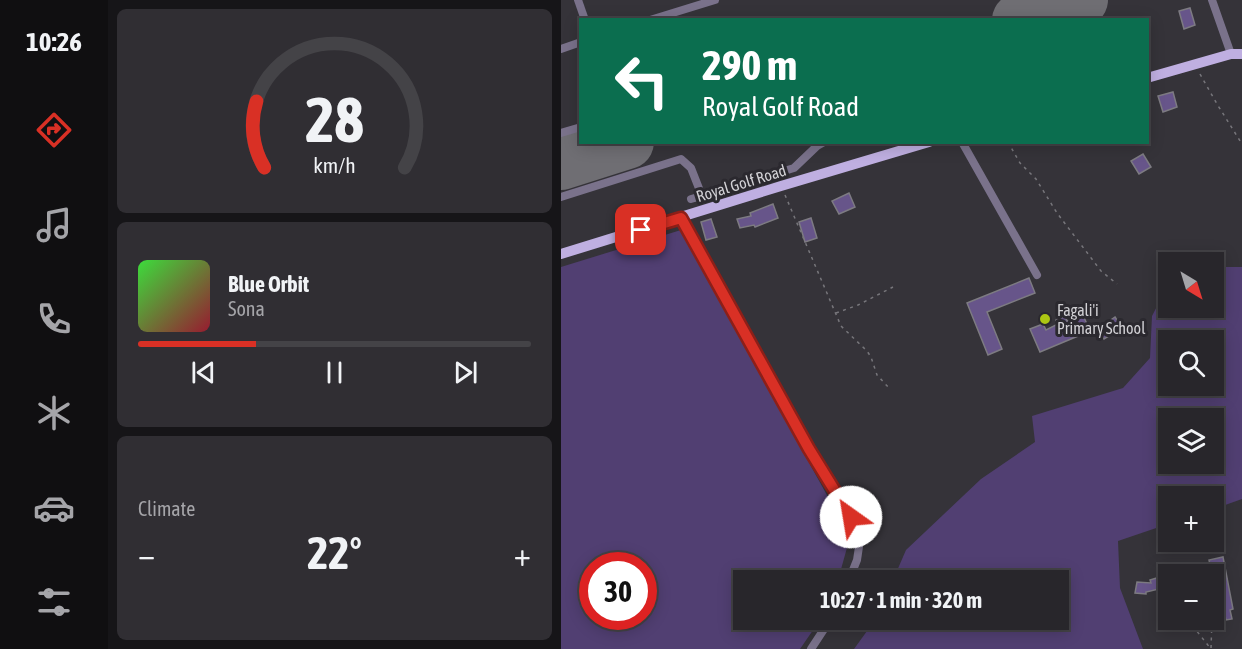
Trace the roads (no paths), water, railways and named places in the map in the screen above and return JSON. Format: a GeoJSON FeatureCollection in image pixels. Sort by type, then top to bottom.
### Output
{"type":"FeatureCollection","features":[{"type":"Feature","properties":{"kind":"main road"},"geometry":{"type":"LineString","coordinates":[[1149,77],[1236,54]]}},
{"type":"Feature","properties":{"kind":"main road","name":"Royal Golf Road"},"geometry":{"type":"LineString","coordinates":[[561,254],[922,144]]}},
{"type":"Feature","properties":{"kind":"street"},"geometry":{"type":"LineString","coordinates":[[578,0],[584,18]]}},
{"type":"Feature","properties":{"kind":"street"},"geometry":{"type":"LineString","coordinates":[[657,18],[715,0]]}},
{"type":"Feature","properties":{"kind":"street"},"geometry":{"type":"LineString","coordinates":[[1212,0],[1236,54]]}},
{"type":"Feature","properties":{"kind":"street"},"geometry":{"type":"LineString","coordinates":[[561,49],[579,43]]}},
{"type":"Feature","properties":{"kind":"street"},"geometry":{"type":"LineString","coordinates":[[561,133],[579,128]]}},
{"type":"Feature","properties":{"kind":"street"},"geometry":{"type":"LineString","coordinates":[[691,199],[794,168],[820,144]]}},
{"type":"Feature","properties":{"kind":"street"},"geometry":{"type":"LineString","coordinates":[[962,144],[1037,275]]}},
{"type":"Feature","properties":{"kind":"street"},"geometry":{"type":"LineString","coordinates":[[561,196],[681,159],[691,168],[702,196]]}},
{"type":"Feature","properties":{"kind":"street"},"geometry":{"type":"LineString","coordinates":[[681,218],[809,449],[851,517],[860,540],[853,570]]}},
{"type":"Feature","properties":{"kind":"street"},"geometry":{"type":"LineString","coordinates":[[811,649],[823,630]]}},
{"type":"Feature","properties":{"kind":"place","name":"Fagali'i Primary School"},"geometry":{"type":"Point","coordinates":[1045,319]}}]}
